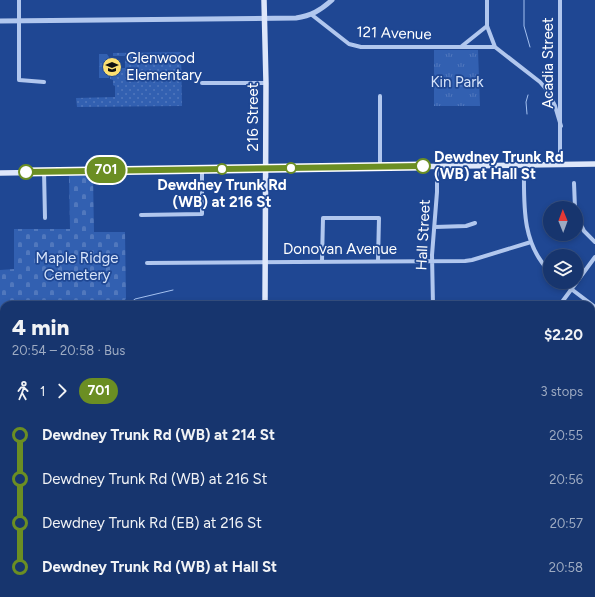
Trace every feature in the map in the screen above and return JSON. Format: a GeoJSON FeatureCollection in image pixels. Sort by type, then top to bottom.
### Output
{"type":"FeatureCollection","features":[{"type":"Feature","properties":{"kind":"main road","name":"216 Street"},"geometry":{"type":"LineString","coordinates":[[264,0],[266,83],[265,301]]}},
{"type":"Feature","properties":{"kind":"main road"},"geometry":{"type":"LineString","coordinates":[[0,173],[44,171],[595,164]]}},
{"type":"Feature","properties":{"kind":"street"},"geometry":{"type":"LineString","coordinates":[[19,0],[19,80],[44,82]]}},
{"type":"Feature","properties":{"kind":"street"},"geometry":{"type":"LineString","coordinates":[[0,21],[296,18],[312,15],[332,0]]}},
{"type":"Feature","properties":{"kind":"street"},"geometry":{"type":"LineString","coordinates":[[487,0],[487,26],[495,47]]}},
{"type":"Feature","properties":{"kind":"street","name":"Acadia Street"},"geometry":{"type":"LineString","coordinates":[[560,0],[560,164]]}},
{"type":"Feature","properties":{"kind":"street","name":"121 Avenue"},"geometry":{"type":"LineString","coordinates":[[312,15],[349,44],[361,47],[495,47]]}},
{"type":"Feature","properties":{"kind":"street"},"geometry":{"type":"LineString","coordinates":[[462,46],[487,26]]}},
{"type":"Feature","properties":{"kind":"street","name":"Acadia Street"},"geometry":{"type":"LineString","coordinates":[[495,47],[540,82],[555,106],[560,126]]}},
{"type":"Feature","properties":{"kind":"street"},"geometry":{"type":"LineString","coordinates":[[202,83],[266,83]]}},
{"type":"Feature","properties":{"kind":"street"},"geometry":{"type":"LineString","coordinates":[[380,96],[380,167]]}},
{"type":"Feature","properties":{"kind":"street"},"geometry":{"type":"LineString","coordinates":[[524,165],[524,215],[531,242],[543,263]]}},
{"type":"Feature","properties":{"kind":"street","name":"Hall Street"},"geometry":{"type":"LineString","coordinates":[[433,301],[437,166]]}},
{"type":"Feature","properties":{"kind":"street"},"geometry":{"type":"LineString","coordinates":[[141,215],[202,214],[202,169]]}},
{"type":"Feature","properties":{"kind":"street"},"geometry":{"type":"LineString","coordinates":[[44,171],[45,218]]}},
{"type":"Feature","properties":{"kind":"street"},"geometry":{"type":"LineString","coordinates":[[574,183],[575,201]]}},
{"type":"Feature","properties":{"kind":"street"},"geometry":{"type":"LineString","coordinates":[[322,261],[323,218],[379,218],[378,261]]}},
{"type":"Feature","properties":{"kind":"street"},"geometry":{"type":"LineString","coordinates":[[435,227],[466,226],[475,223]]}},
{"type":"Feature","properties":{"kind":"street"},"geometry":{"type":"LineString","coordinates":[[583,229],[595,242]]}},
{"type":"Feature","properties":{"kind":"street","name":"Donovan Avenue"},"geometry":{"type":"LineString","coordinates":[[147,263],[472,260],[531,242]]}},
{"type":"Feature","properties":{"kind":"street"},"geometry":{"type":"LineString","coordinates":[[563,301],[595,257]]}},
{"type":"Feature","properties":{"kind":"street"},"geometry":{"type":"LineString","coordinates":[[571,290],[587,301]]}},
{"type":"Feature","properties":{"kind":"green space","name":"Kin Park"},"geometry":{"type":"Polygon","coordinates":[[[434,50],[478,50],[480,106],[434,106],[434,50]]]}},
{"type":"Feature","properties":{"kind":"green space"},"geometry":{"type":"Polygon","coordinates":[[[181,52],[182,106],[77,107],[76,98],[115,97],[115,86],[113,85],[113,80],[110,79],[110,68],[125,68],[125,56],[113,56],[113,53],[181,52]]]}},
{"type":"Feature","properties":{"kind":"green space"},"geometry":{"type":"Polygon","coordinates":[[[99,54],[107,54],[109,57],[109,78],[99,78],[99,54]]]}},
{"type":"Feature","properties":{"kind":"green space","name":"Maple Ridge Cemetery"},"geometry":{"type":"Polygon","coordinates":[[[69,176],[93,176],[94,232],[125,232],[126,299],[123,301],[0,301],[0,270],[14,269],[14,229],[70,229],[69,176]]]}},
{"type":"Feature","properties":{"kind":"waterway"},"geometry":{"type":"LineString","coordinates":[[524,0],[524,26],[530,47]]}},
{"type":"Feature","properties":{"kind":"waterway"},"geometry":{"type":"LineString","coordinates":[[527,114],[526,102],[528,95]]}},
{"type":"Feature","properties":{"kind":"waterway"},"geometry":{"type":"LineString","coordinates":[[133,301],[135,299],[173,290]]}},
{"type":"Feature","properties":{"kind":"bus line","name":"701"},"geometry":{"type":"LineString","coordinates":[[26,172],[423,166]]}},
{"type":"Feature","properties":{"kind":"place","name":"Glenwood Elementary"},"geometry":{"type":"Point","coordinates":[112,67]}},
{"type":"Feature","properties":{"kind":"place","name":"Dewdney Trunk Rd (WB) at Hall St"},"geometry":{"type":"Point","coordinates":[423,166]}},
{"type":"Feature","properties":{"kind":"place","name":"Dewdney Trunk Rd (WB) at 216 St"},"geometry":{"type":"Point","coordinates":[222,169]}}]}
